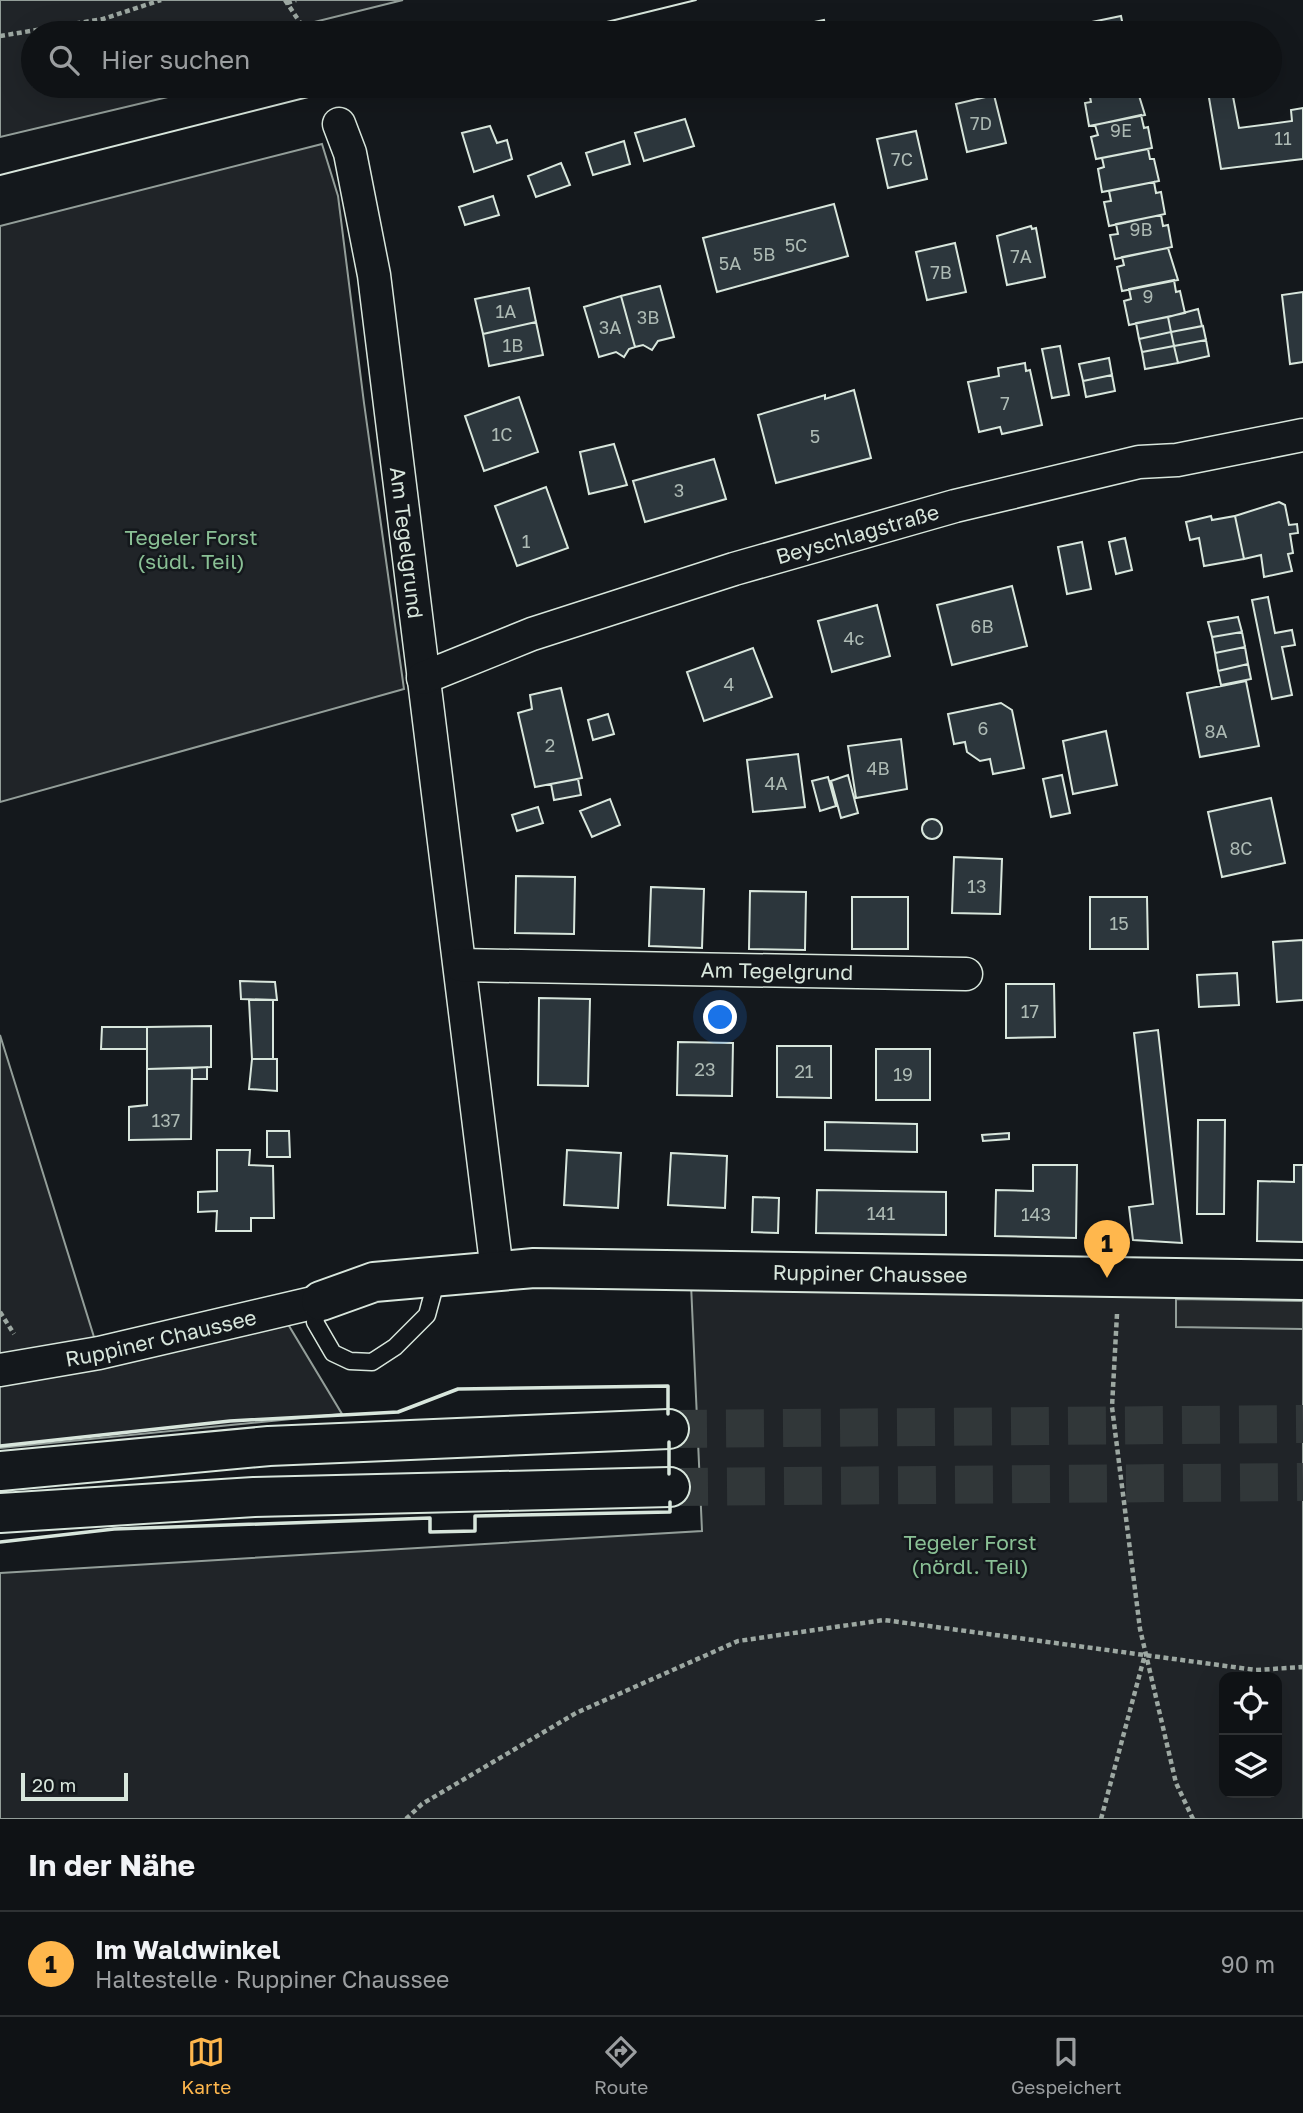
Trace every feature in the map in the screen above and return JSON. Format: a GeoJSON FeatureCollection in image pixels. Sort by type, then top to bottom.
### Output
{"type":"FeatureCollection","features":[{"type":"Feature","properties":{"kind":"main road","name":"Ruppiner Chaussee"},"geometry":{"type":"LineString","coordinates":[[321,1301],[374,1282],[497,1271],[601,1268],[1303,1280]]}},
{"type":"Feature","properties":{"kind":"main road"},"geometry":{"type":"LineString","coordinates":[[0,1471],[269,1446],[668,1429]]}},
{"type":"Feature","properties":{"kind":"main road"},"geometry":{"type":"LineString","coordinates":[[0,1513],[254,1497],[670,1486]]}},
{"type":"Feature","properties":{"kind":"street","name":"Am Tegelgrund"},"geometry":{"type":"LineString","coordinates":[[339,124],[350,153],[374,275],[497,1271]]}},
{"type":"Feature","properties":{"kind":"street","name":"Beyschlagstraße"},"geometry":{"type":"LineString","coordinates":[[423,678],[531,634],[734,569],[955,506],[1139,462],[1177,460],[1303,435]]}},
{"type":"Feature","properties":{"kind":"street","name":"Am Tegelgrund"},"geometry":{"type":"LineString","coordinates":[[460,965],[966,974]]}},
{"type":"Feature","properties":{"kind":"street","name":"Ruppiner Chaussee"},"geometry":{"type":"LineString","coordinates":[[0,1370],[99,1353],[321,1301]]}},
{"type":"Feature","properties":{"kind":"lane"},"geometry":{"type":"LineString","coordinates":[[321,1301],[315,1322],[334,1353],[349,1361],[372,1362],[395,1347],[427,1315],[437,1278]]}},
{"type":"Feature","properties":{"kind":"path"},"geometry":{"type":"LineString","coordinates":[[91,21],[161,0]]}},
{"type":"Feature","properties":{"kind":"path"},"geometry":{"type":"LineString","coordinates":[[296,0],[286,1],[299,21]]}},
{"type":"Feature","properties":{"kind":"path"},"geometry":{"type":"LineString","coordinates":[[0,36],[21,33]]}},
{"type":"Feature","properties":{"kind":"path"},"geometry":{"type":"LineString","coordinates":[[1119,1278],[1112,1407],[1144,1657],[1177,1783],[1193,1819]]}},
{"type":"Feature","properties":{"kind":"path"},"geometry":{"type":"LineString","coordinates":[[406,1819],[422,1804],[576,1713],[738,1641],[884,1620],[1256,1670],[1303,1667]]}},
{"type":"Feature","properties":{"kind":"path"},"geometry":{"type":"LineString","coordinates":[[1101,1819],[1144,1657]]}},
{"type":"Feature","properties":{"kind":"green space"},"geometry":{"type":"Polygon","coordinates":[[[0,0],[403,0],[318,21],[21,21],[21,98],[164,98],[0,137],[0,0]]]}},
{"type":"Feature","properties":{"kind":"green space","name":"Tegeler Forst (südl. Teil)"},"geometry":{"type":"Polygon","coordinates":[[[322,144],[338,196],[404,689],[0,802],[0,226],[322,144]]]}},
{"type":"Feature","properties":{"kind":"green space"},"geometry":{"type":"Polygon","coordinates":[[[0,1035],[99,1353],[280,1311],[342,1414],[0,1448],[0,1035]]]}},
{"type":"Feature","properties":{"kind":"green space","name":"Tegeler Forst (nördl. Teil)"},"geometry":{"type":"Polygon","coordinates":[[[691,1284],[1303,1296],[1303,1819],[0,1819],[0,1573],[702,1531],[691,1284]]]}},
{"type":"Feature","properties":{"kind":"shaded area"},"geometry":{"type":"Polygon","coordinates":[[[1176,1299],[1303,1301],[1303,1329],[1176,1327],[1176,1299]]]}},
{"type":"Feature","properties":{"kind":"building"},"geometry":{"type":"Polygon","coordinates":[[[1121,16],[1122,21],[1097,21],[1121,16]]]}},
{"type":"Feature","properties":{"kind":"building"},"geometry":{"type":"Polygon","coordinates":[[[995,98],[1006,143],[967,152],[956,104],[995,98]]]}},
{"type":"Feature","properties":{"kind":"building"},"geometry":{"type":"Polygon","coordinates":[[[1090,98],[1140,98],[1145,115],[1089,126],[1085,103],[1091,102],[1090,98]]]}},
{"type":"Feature","properties":{"kind":"building"},"geometry":{"type":"Polygon","coordinates":[[[1209,98],[1233,98],[1239,128],[1292,121],[1291,110],[1303,108],[1303,159],[1221,169],[1209,98]]]}},
{"type":"Feature","properties":{"kind":"building"},"geometry":{"type":"Polygon","coordinates":[[[1141,115],[1144,128],[1148,127],[1152,148],[1096,159],[1091,137],[1098,135],[1095,125],[1141,115]]]}},
{"type":"Feature","properties":{"kind":"building"},"geometry":{"type":"Polygon","coordinates":[[[685,119],[694,146],[644,161],[635,133],[685,119]]]}},
{"type":"Feature","properties":{"kind":"building"},"geometry":{"type":"Polygon","coordinates":[[[490,126],[497,143],[507,140],[512,159],[474,172],[462,133],[490,126]]]}},
{"type":"Feature","properties":{"kind":"building"},"geometry":{"type":"Polygon","coordinates":[[[916,131],[927,179],[888,188],[877,139],[916,131]]]}},
{"type":"Feature","properties":{"kind":"building"},"geometry":{"type":"Polygon","coordinates":[[[624,141],[630,164],[593,175],[586,153],[624,141]]]}},
{"type":"Feature","properties":{"kind":"building"},"geometry":{"type":"Polygon","coordinates":[[[1148,149],[1150,159],[1154,159],[1159,181],[1102,192],[1098,169],[1104,167],[1102,158],[1148,149]]]}},
{"type":"Feature","properties":{"kind":"building"},"geometry":{"type":"Polygon","coordinates":[[[561,163],[570,185],[536,197],[528,176],[561,163]]]}},
{"type":"Feature","properties":{"kind":"building"},"geometry":{"type":"Polygon","coordinates":[[[1154,182],[1156,193],[1161,192],[1165,214],[1109,226],[1104,202],[1111,201],[1109,191],[1154,182]]]}},
{"type":"Feature","properties":{"kind":"building"},"geometry":{"type":"Polygon","coordinates":[[[493,196],[499,215],[465,225],[459,207],[493,196]]]}},
{"type":"Feature","properties":{"kind":"building"},"geometry":{"type":"Polygon","coordinates":[[[834,204],[848,256],[717,292],[703,238],[834,204]]]}},
{"type":"Feature","properties":{"kind":"building"},"geometry":{"type":"Polygon","coordinates":[[[1161,215],[1163,226],[1168,225],[1172,247],[1115,259],[1110,235],[1118,234],[1116,224],[1161,215]]]}},
{"type":"Feature","properties":{"kind":"building"},"geometry":{"type":"Polygon","coordinates":[[[1031,226],[1032,229],[1036,228],[1045,277],[1007,285],[997,236],[1031,226]]]}},
{"type":"Feature","properties":{"kind":"building"},"geometry":{"type":"Polygon","coordinates":[[[955,243],[966,292],[927,300],[916,252],[955,243]]]}},
{"type":"Feature","properties":{"kind":"building"},"geometry":{"type":"Polygon","coordinates":[[[1168,248],[1178,280],[1122,291],[1117,267],[1124,265],[1122,257],[1168,248]]]}},
{"type":"Feature","properties":{"kind":"building"},"geometry":{"type":"Polygon","coordinates":[[[1174,280],[1176,292],[1180,291],[1185,313],[1129,325],[1124,301],[1131,299],[1129,289],[1174,280]]]}},
{"type":"Feature","properties":{"kind":"building"},"geometry":{"type":"Polygon","coordinates":[[[660,286],[674,337],[658,341],[652,350],[643,345],[635,347],[621,296],[660,286]]]}},
{"type":"Feature","properties":{"kind":"building"},"geometry":{"type":"Polygon","coordinates":[[[529,288],[536,322],[483,334],[475,299],[529,288]]]}},
{"type":"Feature","properties":{"kind":"building"},"geometry":{"type":"Polygon","coordinates":[[[1303,292],[1303,362],[1290,364],[1282,295],[1303,292]]]}},
{"type":"Feature","properties":{"kind":"building"},"geometry":{"type":"Polygon","coordinates":[[[621,296],[635,347],[629,349],[624,357],[616,352],[599,357],[584,307],[621,296]]]}},
{"type":"Feature","properties":{"kind":"building"},"geometry":{"type":"Polygon","coordinates":[[[1198,309],[1202,326],[1171,332],[1168,317],[1198,309]]]}},
{"type":"Feature","properties":{"kind":"building"},"geometry":{"type":"Polygon","coordinates":[[[1168,317],[1171,332],[1139,339],[1136,323],[1168,317]]]}},
{"type":"Feature","properties":{"kind":"building"},"geometry":{"type":"Polygon","coordinates":[[[536,322],[543,355],[489,366],[483,334],[536,322]]]}},
{"type":"Feature","properties":{"kind":"building"},"geometry":{"type":"Polygon","coordinates":[[[1203,326],[1206,340],[1174,346],[1171,332],[1203,326]]]}},
{"type":"Feature","properties":{"kind":"building"},"geometry":{"type":"Polygon","coordinates":[[[1171,332],[1174,346],[1142,352],[1139,339],[1171,332]]]}},
{"type":"Feature","properties":{"kind":"building"},"geometry":{"type":"Polygon","coordinates":[[[1206,340],[1209,356],[1178,363],[1174,346],[1206,340]]]}},
{"type":"Feature","properties":{"kind":"building"},"geometry":{"type":"Polygon","coordinates":[[[1060,346],[1069,395],[1052,398],[1042,349],[1060,346]]]}},
{"type":"Feature","properties":{"kind":"building"},"geometry":{"type":"Polygon","coordinates":[[[1174,346],[1178,363],[1145,369],[1142,352],[1174,346]]]}},
{"type":"Feature","properties":{"kind":"building"},"geometry":{"type":"Polygon","coordinates":[[[1109,358],[1112,375],[1083,381],[1079,364],[1109,358]]]}},
{"type":"Feature","properties":{"kind":"building"},"geometry":{"type":"Polygon","coordinates":[[[1025,363],[1026,371],[1030,370],[1042,425],[1002,434],[1000,427],[979,432],[968,382],[999,376],[998,368],[1025,363]]]}},
{"type":"Feature","properties":{"kind":"building"},"geometry":{"type":"Polygon","coordinates":[[[1112,375],[1115,391],[1086,397],[1083,381],[1112,375]]]}},
{"type":"Feature","properties":{"kind":"building"},"geometry":{"type":"Polygon","coordinates":[[[854,390],[871,458],[776,483],[758,415],[825,395],[825,399],[854,390]]]}},
{"type":"Feature","properties":{"kind":"building"},"geometry":{"type":"Polygon","coordinates":[[[519,397],[538,452],[484,471],[465,416],[519,397]]]}},
{"type":"Feature","properties":{"kind":"building"},"geometry":{"type":"Polygon","coordinates":[[[614,444],[627,485],[589,494],[580,452],[614,444]]]}},
{"type":"Feature","properties":{"kind":"building"},"geometry":{"type":"Polygon","coordinates":[[[714,459],[726,499],[645,522],[633,481],[714,459]]]}},
{"type":"Feature","properties":{"kind":"building"},"geometry":{"type":"Polygon","coordinates":[[[546,487],[568,548],[517,566],[495,506],[546,487]]]}},
{"type":"Feature","properties":{"kind":"building"},"geometry":{"type":"Polygon","coordinates":[[[1279,502],[1285,505],[1289,525],[1297,524],[1298,533],[1290,534],[1293,553],[1288,554],[1292,571],[1264,577],[1261,555],[1244,559],[1235,516],[1279,502]]]}},
{"type":"Feature","properties":{"kind":"building"},"geometry":{"type":"Polygon","coordinates":[[[1211,516],[1212,520],[1235,516],[1244,559],[1204,566],[1199,538],[1190,540],[1186,522],[1211,516]]]}},
{"type":"Feature","properties":{"kind":"building"},"geometry":{"type":"Polygon","coordinates":[[[1125,538],[1132,570],[1116,574],[1109,542],[1125,538]]]}},
{"type":"Feature","properties":{"kind":"building"},"geometry":{"type":"Polygon","coordinates":[[[1082,542],[1091,589],[1067,594],[1058,547],[1082,542]]]}},
{"type":"Feature","properties":{"kind":"building"},"geometry":{"type":"Polygon","coordinates":[[[1012,586],[1027,646],[952,665],[937,605],[1012,586]]]}},
{"type":"Feature","properties":{"kind":"building"},"geometry":{"type":"Polygon","coordinates":[[[1268,597],[1275,633],[1292,630],[1295,645],[1282,647],[1292,695],[1272,699],[1252,600],[1268,597]]]}},
{"type":"Feature","properties":{"kind":"building"},"geometry":{"type":"Polygon","coordinates":[[[877,605],[890,656],[832,672],[818,621],[877,605]]]}},
{"type":"Feature","properties":{"kind":"building"},"geometry":{"type":"Polygon","coordinates":[[[1238,617],[1242,632],[1212,637],[1208,622],[1238,617]]]}},
{"type":"Feature","properties":{"kind":"building"},"geometry":{"type":"Polygon","coordinates":[[[1242,632],[1245,647],[1215,653],[1212,637],[1242,632]]]}},
{"type":"Feature","properties":{"kind":"building"},"geometry":{"type":"Polygon","coordinates":[[[1245,647],[1248,664],[1218,671],[1215,653],[1245,647]]]}},
{"type":"Feature","properties":{"kind":"building"},"geometry":{"type":"Polygon","coordinates":[[[753,648],[772,697],[704,721],[687,672],[753,648]]]}},
{"type":"Feature","properties":{"kind":"building"},"geometry":{"type":"Polygon","coordinates":[[[1248,664],[1251,679],[1221,685],[1218,671],[1248,664]]]}},
{"type":"Feature","properties":{"kind":"building"},"geometry":{"type":"Polygon","coordinates":[[[1246,681],[1259,746],[1200,757],[1187,693],[1246,681]]]}},
{"type":"Feature","properties":{"kind":"building"},"geometry":{"type":"Polygon","coordinates":[[[561,688],[582,778],[535,787],[518,713],[532,709],[530,695],[561,688]]]}},
{"type":"Feature","properties":{"kind":"building"},"geometry":{"type":"Polygon","coordinates":[[[1001,703],[1012,710],[1024,768],[993,774],[990,759],[980,761],[967,752],[965,742],[954,744],[948,714],[1001,703]]]}},
{"type":"Feature","properties":{"kind":"building"},"geometry":{"type":"Polygon","coordinates":[[[608,714],[614,734],[593,740],[588,720],[608,714]]]}},
{"type":"Feature","properties":{"kind":"building"},"geometry":{"type":"Polygon","coordinates":[[[1106,731],[1117,785],[1073,794],[1063,741],[1106,731]]]}},
{"type":"Feature","properties":{"kind":"building"},"geometry":{"type":"Polygon","coordinates":[[[901,739],[907,789],[856,798],[848,746],[901,739]]]}},
{"type":"Feature","properties":{"kind":"building"},"geometry":{"type":"Polygon","coordinates":[[[798,754],[805,807],[753,812],[747,760],[798,754]]]}},
{"type":"Feature","properties":{"kind":"building"},"geometry":{"type":"Polygon","coordinates":[[[848,775],[858,813],[841,818],[831,781],[848,775]]]}},
{"type":"Feature","properties":{"kind":"building"},"geometry":{"type":"Polygon","coordinates":[[[1062,775],[1070,813],[1051,817],[1043,779],[1062,775]]]}},
{"type":"Feature","properties":{"kind":"building"},"geometry":{"type":"Polygon","coordinates":[[[828,777],[836,806],[820,811],[812,781],[828,777]]]}},
{"type":"Feature","properties":{"kind":"building"},"geometry":{"type":"Polygon","coordinates":[[[578,779],[581,795],[554,800],[551,784],[578,779]]]}},
{"type":"Feature","properties":{"kind":"building"},"geometry":{"type":"Polygon","coordinates":[[[1271,798],[1285,863],[1222,877],[1208,812],[1271,798]]]}},
{"type":"Feature","properties":{"kind":"building"},"geometry":{"type":"Polygon","coordinates":[[[610,799],[620,825],[592,837],[580,811],[610,799]]]}},
{"type":"Feature","properties":{"kind":"building"},"geometry":{"type":"Polygon","coordinates":[[[538,807],[543,823],[517,831],[512,815],[538,807]]]}},
{"type":"Feature","properties":{"kind":"building"},"geometry":{"type":"Polygon","coordinates":[[[932,819],[939,822],[942,829],[939,836],[932,839],[925,836],[922,829],[925,822],[932,819]]]}},
{"type":"Feature","properties":{"kind":"building"},"geometry":{"type":"Polygon","coordinates":[[[954,857],[1002,859],[1000,914],[952,913],[954,857]]]}},
{"type":"Feature","properties":{"kind":"building"},"geometry":{"type":"Polygon","coordinates":[[[516,876],[575,877],[574,934],[515,933],[516,876]]]}},
{"type":"Feature","properties":{"kind":"building"},"geometry":{"type":"Polygon","coordinates":[[[651,887],[704,889],[702,948],[649,946],[651,887]]]}},
{"type":"Feature","properties":{"kind":"building"},"geometry":{"type":"Polygon","coordinates":[[[750,891],[806,892],[805,950],[749,949],[750,891]]]}},
{"type":"Feature","properties":{"kind":"building"},"geometry":{"type":"Polygon","coordinates":[[[852,897],[908,897],[908,949],[852,949],[852,897]]]}},
{"type":"Feature","properties":{"kind":"building"},"geometry":{"type":"Polygon","coordinates":[[[1090,897],[1147,897],[1148,949],[1090,949],[1090,897]]]}},
{"type":"Feature","properties":{"kind":"building"},"geometry":{"type":"Polygon","coordinates":[[[1303,940],[1303,1000],[1277,1002],[1273,942],[1303,940]]]}},
{"type":"Feature","properties":{"kind":"building"},"geometry":{"type":"Polygon","coordinates":[[[1237,973],[1239,1005],[1199,1007],[1197,975],[1237,973]]]}},
{"type":"Feature","properties":{"kind":"building"},"geometry":{"type":"Polygon","coordinates":[[[240,981],[275,982],[277,1000],[241,999],[240,981]]]}},
{"type":"Feature","properties":{"kind":"building"},"geometry":{"type":"Polygon","coordinates":[[[1006,984],[1054,984],[1055,1037],[1006,1038],[1006,984]]]}},
{"type":"Feature","properties":{"kind":"building"},"geometry":{"type":"Polygon","coordinates":[[[539,998],[590,999],[588,1086],[538,1085],[539,998]]]}},
{"type":"Feature","properties":{"kind":"building"},"geometry":{"type":"Polygon","coordinates":[[[249,1000],[273,1000],[273,1059],[252,1059],[249,1000]]]}},
{"type":"Feature","properties":{"kind":"building"},"geometry":{"type":"Polygon","coordinates":[[[211,1026],[211,1067],[147,1069],[147,1027],[211,1026]]]}},
{"type":"Feature","properties":{"kind":"building"},"geometry":{"type":"Polygon","coordinates":[[[102,1027],[147,1027],[147,1049],[101,1049],[102,1027]]]}},
{"type":"Feature","properties":{"kind":"building"},"geometry":{"type":"Polygon","coordinates":[[[1158,1030],[1182,1243],[1133,1240],[1129,1207],[1153,1204],[1134,1033],[1158,1030]]]}},
{"type":"Feature","properties":{"kind":"building"},"geometry":{"type":"Polygon","coordinates":[[[678,1042],[733,1043],[732,1096],[677,1095],[678,1042]]]}},
{"type":"Feature","properties":{"kind":"building"},"geometry":{"type":"Polygon","coordinates":[[[777,1046],[831,1046],[831,1098],[777,1097],[777,1046]]]}},
{"type":"Feature","properties":{"kind":"building"},"geometry":{"type":"Polygon","coordinates":[[[876,1049],[930,1049],[930,1100],[876,1100],[876,1049]]]}},
{"type":"Feature","properties":{"kind":"building"},"geometry":{"type":"Polygon","coordinates":[[[252,1059],[277,1059],[277,1091],[249,1089],[252,1059]]]}},
{"type":"Feature","properties":{"kind":"building"},"geometry":{"type":"Polygon","coordinates":[[[207,1067],[207,1079],[192,1079],[192,1068],[207,1067]]]}},
{"type":"Feature","properties":{"kind":"building"},"geometry":{"type":"Polygon","coordinates":[[[192,1068],[191,1139],[129,1140],[129,1107],[147,1105],[147,1069],[192,1068]]]}},
{"type":"Feature","properties":{"kind":"building"},"geometry":{"type":"Polygon","coordinates":[[[1198,1120],[1225,1120],[1224,1214],[1197,1214],[1198,1120]]]}},
{"type":"Feature","properties":{"kind":"building"},"geometry":{"type":"Polygon","coordinates":[[[825,1122],[917,1124],[917,1152],[825,1150],[825,1122]]]}},
{"type":"Feature","properties":{"kind":"building"},"geometry":{"type":"Polygon","coordinates":[[[267,1131],[289,1131],[290,1157],[267,1157],[267,1131]]]}},
{"type":"Feature","properties":{"kind":"building"},"geometry":{"type":"Polygon","coordinates":[[[1009,1133],[1009,1139],[983,1141],[982,1135],[1009,1133]]]}},
{"type":"Feature","properties":{"kind":"building"},"geometry":{"type":"Polygon","coordinates":[[[217,1150],[250,1150],[249,1165],[273,1166],[274,1218],[251,1218],[251,1231],[216,1231],[217,1211],[198,1212],[198,1192],[217,1191],[217,1150]]]}},
{"type":"Feature","properties":{"kind":"building"},"geometry":{"type":"Polygon","coordinates":[[[567,1150],[621,1153],[618,1208],[564,1205],[567,1150]]]}},
{"type":"Feature","properties":{"kind":"building"},"geometry":{"type":"Polygon","coordinates":[[[671,1153],[727,1156],[725,1208],[668,1205],[671,1153]]]}},
{"type":"Feature","properties":{"kind":"building"},"geometry":{"type":"Polygon","coordinates":[[[1033,1165],[1077,1165],[1076,1238],[995,1236],[996,1190],[1033,1191],[1033,1165]]]}},
{"type":"Feature","properties":{"kind":"building"},"geometry":{"type":"Polygon","coordinates":[[[1294,1165],[1303,1165],[1303,1242],[1257,1241],[1258,1181],[1294,1182],[1294,1165]]]}},
{"type":"Feature","properties":{"kind":"building"},"geometry":{"type":"Polygon","coordinates":[[[817,1190],[946,1192],[946,1235],[816,1233],[817,1190]]]}},
{"type":"Feature","properties":{"kind":"building"},"geometry":{"type":"Polygon","coordinates":[[[753,1197],[779,1198],[778,1233],[752,1232],[753,1197]]]}},
{"type":"Feature","properties":{"kind":"tunnel"},"geometry":{"type":"LineString","coordinates":[[669,1429],[1303,1424]]}},
{"type":"Feature","properties":{"kind":"tunnel"},"geometry":{"type":"LineString","coordinates":[[670,1487],[1303,1482]]}},
{"type":"Feature","properties":{"kind":"tram line"},"geometry":{"type":"LineString","coordinates":[[611,21],[696,0]]}},
{"type":"Feature","properties":{"kind":"tram line"},"geometry":{"type":"LineString","coordinates":[[0,175],[305,98]]}},
{"type":"Feature","properties":{"kind":"wall"},"geometry":{"type":"LineString","coordinates":[[0,1446],[230,1421],[398,1412],[458,1389],[668,1386],[668,1414]]}},
{"type":"Feature","properties":{"kind":"wall"},"geometry":{"type":"LineString","coordinates":[[669,1442],[669,1474]]}},
{"type":"Feature","properties":{"kind":"wall"},"geometry":{"type":"LineString","coordinates":[[0,1542],[114,1529],[430,1518],[430,1532],[475,1531],[475,1516],[670,1512],[670,1502]]}},
{"type":"Feature","properties":{"kind":"place","name":"Im Waldwinkel"},"geometry":{"type":"Point","coordinates":[1107,1278]}}]}
